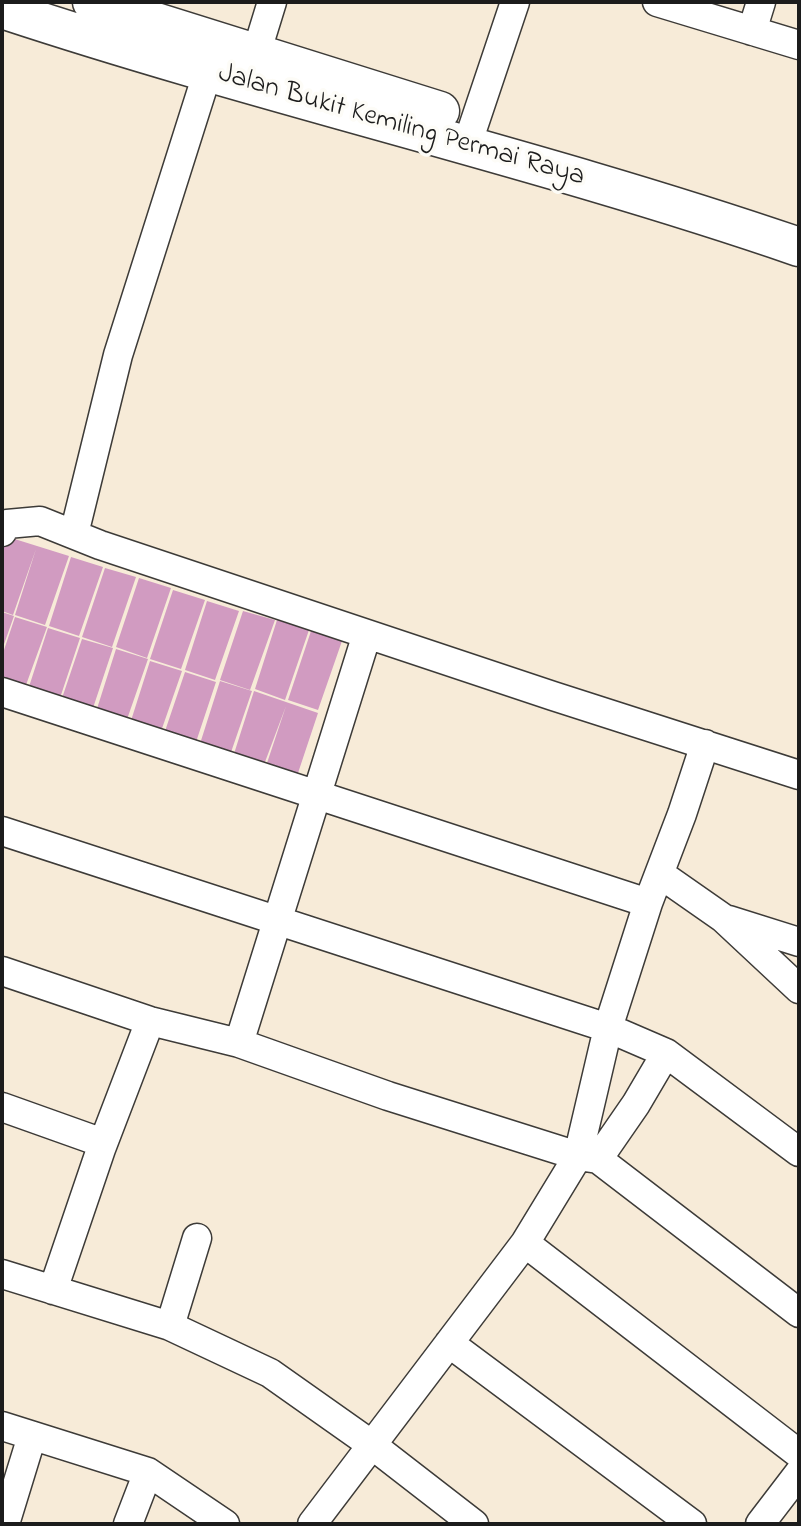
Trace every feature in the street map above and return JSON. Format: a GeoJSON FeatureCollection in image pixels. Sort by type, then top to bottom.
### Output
{"type":"FeatureCollection","features":[{"type":"Feature","properties":{"kind":"street","name":"Jalan Bukit Kemiling Permai Raya"},"geometry":{"type":"LineString","coordinates":[[92,2],[256,54],[471,134],[799,247]]}},
{"type":"Feature","properties":{"kind":"street"},"geometry":{"type":"LineString","coordinates":[[256,54],[272,2]]}},
{"type":"Feature","properties":{"kind":"street"},"geometry":{"type":"LineString","coordinates":[[471,134],[515,2]]}},
{"type":"Feature","properties":{"kind":"street"},"geometry":{"type":"LineString","coordinates":[[657,2],[799,46]]}},
{"type":"Feature","properties":{"kind":"street"},"geometry":{"type":"LineString","coordinates":[[751,31],[761,2]]}},
{"type":"Feature","properties":{"kind":"street","name":"Jalan Bukit Kemiling Permai Raya"},"geometry":{"type":"LineString","coordinates":[[6,13],[208,71],[471,134],[799,220]]}},
{"type":"Feature","properties":{"kind":"street"},"geometry":{"type":"LineString","coordinates":[[74,534],[118,355],[208,71]]}},
{"type":"Feature","properties":{"kind":"street"},"geometry":{"type":"LineString","coordinates":[[2,532],[8,524],[40,521],[367,634],[799,775]]}},
{"type":"Feature","properties":{"kind":"street"},"geometry":{"type":"LineString","coordinates":[[239,1043],[367,634]]}},
{"type":"Feature","properties":{"kind":"street"},"geometry":{"type":"LineString","coordinates":[[2,692],[648,903]]}},
{"type":"Feature","properties":{"kind":"street"},"geometry":{"type":"LineString","coordinates":[[588,1158],[608,1028],[648,903],[705,744]]}},
{"type":"Feature","properties":{"kind":"street"},"geometry":{"type":"LineString","coordinates":[[2,831],[608,1028],[666,1054],[799,1152]]}},
{"type":"Feature","properties":{"kind":"street"},"geometry":{"type":"LineString","coordinates":[[660,874],[723,918],[799,989]]}},
{"type":"Feature","properties":{"kind":"street"},"geometry":{"type":"LineString","coordinates":[[723,918],[799,942]]}},
{"type":"Feature","properties":{"kind":"street"},"geometry":{"type":"LineString","coordinates":[[2,971],[150,1021],[239,1043],[387,1096],[588,1158],[799,1313]]}},
{"type":"Feature","properties":{"kind":"street"},"geometry":{"type":"LineString","coordinates":[[53,1290],[103,1143],[150,1021]]}},
{"type":"Feature","properties":{"kind":"street"},"geometry":{"type":"LineString","coordinates":[[312,1524],[588,1158],[636,1104],[666,1054]]}},
{"type":"Feature","properties":{"kind":"street"},"geometry":{"type":"LineString","coordinates":[[2,1107],[103,1143]]}},
{"type":"Feature","properties":{"kind":"street"},"geometry":{"type":"LineString","coordinates":[[170,1326],[197,1238]]}},
{"type":"Feature","properties":{"kind":"street"},"geometry":{"type":"LineString","coordinates":[[525,1243],[799,1454]]}},
{"type":"Feature","properties":{"kind":"street"},"geometry":{"type":"LineString","coordinates":[[2,1274],[170,1326],[270,1373],[372,1445],[474,1524]]}},
{"type":"Feature","properties":{"kind":"street"},"geometry":{"type":"LineString","coordinates":[[449,1343],[692,1524]]}},
{"type":"Feature","properties":{"kind":"street"},"geometry":{"type":"LineString","coordinates":[[2,1426],[148,1472],[225,1524]]}},
{"type":"Feature","properties":{"kind":"street"},"geometry":{"type":"LineString","coordinates":[[5,1524],[32,1437]]}},
{"type":"Feature","properties":{"kind":"street"},"geometry":{"type":"LineString","coordinates":[[128,1524],[148,1472]]}},
{"type":"Feature","properties":{"kind":"street"},"geometry":{"type":"LineString","coordinates":[[760,1524],[799,1473]]}},
{"type":"Feature","properties":{"kind":"building"},"geometry":{"type":"Polygon","coordinates":[[[5,536],[69,556],[45,625],[15,615],[36,549],[13,615],[2,611],[2,546],[5,536]]]}},
{"type":"Feature","properties":{"kind":"building"},"geometry":{"type":"Polygon","coordinates":[[[71,557],[103,567],[79,636],[49,626],[71,557]]]}},
{"type":"Feature","properties":{"kind":"building"},"geometry":{"type":"Polygon","coordinates":[[[105,568],[136,577],[112,647],[82,637],[105,568]]]}},
{"type":"Feature","properties":{"kind":"building"},"geometry":{"type":"Polygon","coordinates":[[[139,578],[171,588],[147,658],[116,647],[139,578]]]}},
{"type":"Feature","properties":{"kind":"building"},"geometry":{"type":"Polygon","coordinates":[[[173,590],[205,600],[181,669],[150,659],[173,590]]]}},
{"type":"Feature","properties":{"kind":"building"},"geometry":{"type":"Polygon","coordinates":[[[207,601],[239,611],[215,680],[185,670],[207,601]]]}},
{"type":"Feature","properties":{"kind":"building"},"geometry":{"type":"Polygon","coordinates":[[[243,611],[275,620],[250,690],[220,680],[243,611]]]}},
{"type":"Feature","properties":{"kind":"building"},"geometry":{"type":"Polygon","coordinates":[[[2,612],[14,616],[2,650],[2,612]]]}},
{"type":"Feature","properties":{"kind":"building"},"geometry":{"type":"Polygon","coordinates":[[[15,617],[47,627],[22,696],[2,689],[2,656],[15,617]]]}},
{"type":"Feature","properties":{"kind":"building"},"geometry":{"type":"Polygon","coordinates":[[[277,620],[309,630],[285,700],[255,689],[277,620]]]}},
{"type":"Feature","properties":{"kind":"building"},"geometry":{"type":"Polygon","coordinates":[[[48,628],[80,638],[57,707],[26,696],[48,628]]]}},
{"type":"Feature","properties":{"kind":"building"},"geometry":{"type":"Polygon","coordinates":[[[311,631],[342,641],[318,710],[288,700],[311,631]]]}},
{"type":"Feature","properties":{"kind":"building"},"geometry":{"type":"Polygon","coordinates":[[[82,639],[113,648],[90,717],[59,707],[82,639]]]}},
{"type":"Feature","properties":{"kind":"building"},"geometry":{"type":"Polygon","coordinates":[[[116,649],[148,659],[124,728],[94,718],[116,649]]]}},
{"type":"Feature","properties":{"kind":"building"},"geometry":{"type":"Polygon","coordinates":[[[150,661],[182,671],[158,740],[128,730],[150,661]]]}},
{"type":"Feature","properties":{"kind":"building"},"geometry":{"type":"Polygon","coordinates":[[[185,672],[216,682],[193,751],[162,740],[185,672]]]}},
{"type":"Feature","properties":{"kind":"building"},"geometry":{"type":"Polygon","coordinates":[[[220,681],[252,691],[228,761],[198,750],[220,681]]]}},
{"type":"Feature","properties":{"kind":"building"},"geometry":{"type":"Polygon","coordinates":[[[254,691],[318,713],[295,782],[264,772],[286,706],[262,770],[232,760],[254,691]]]}}]}
